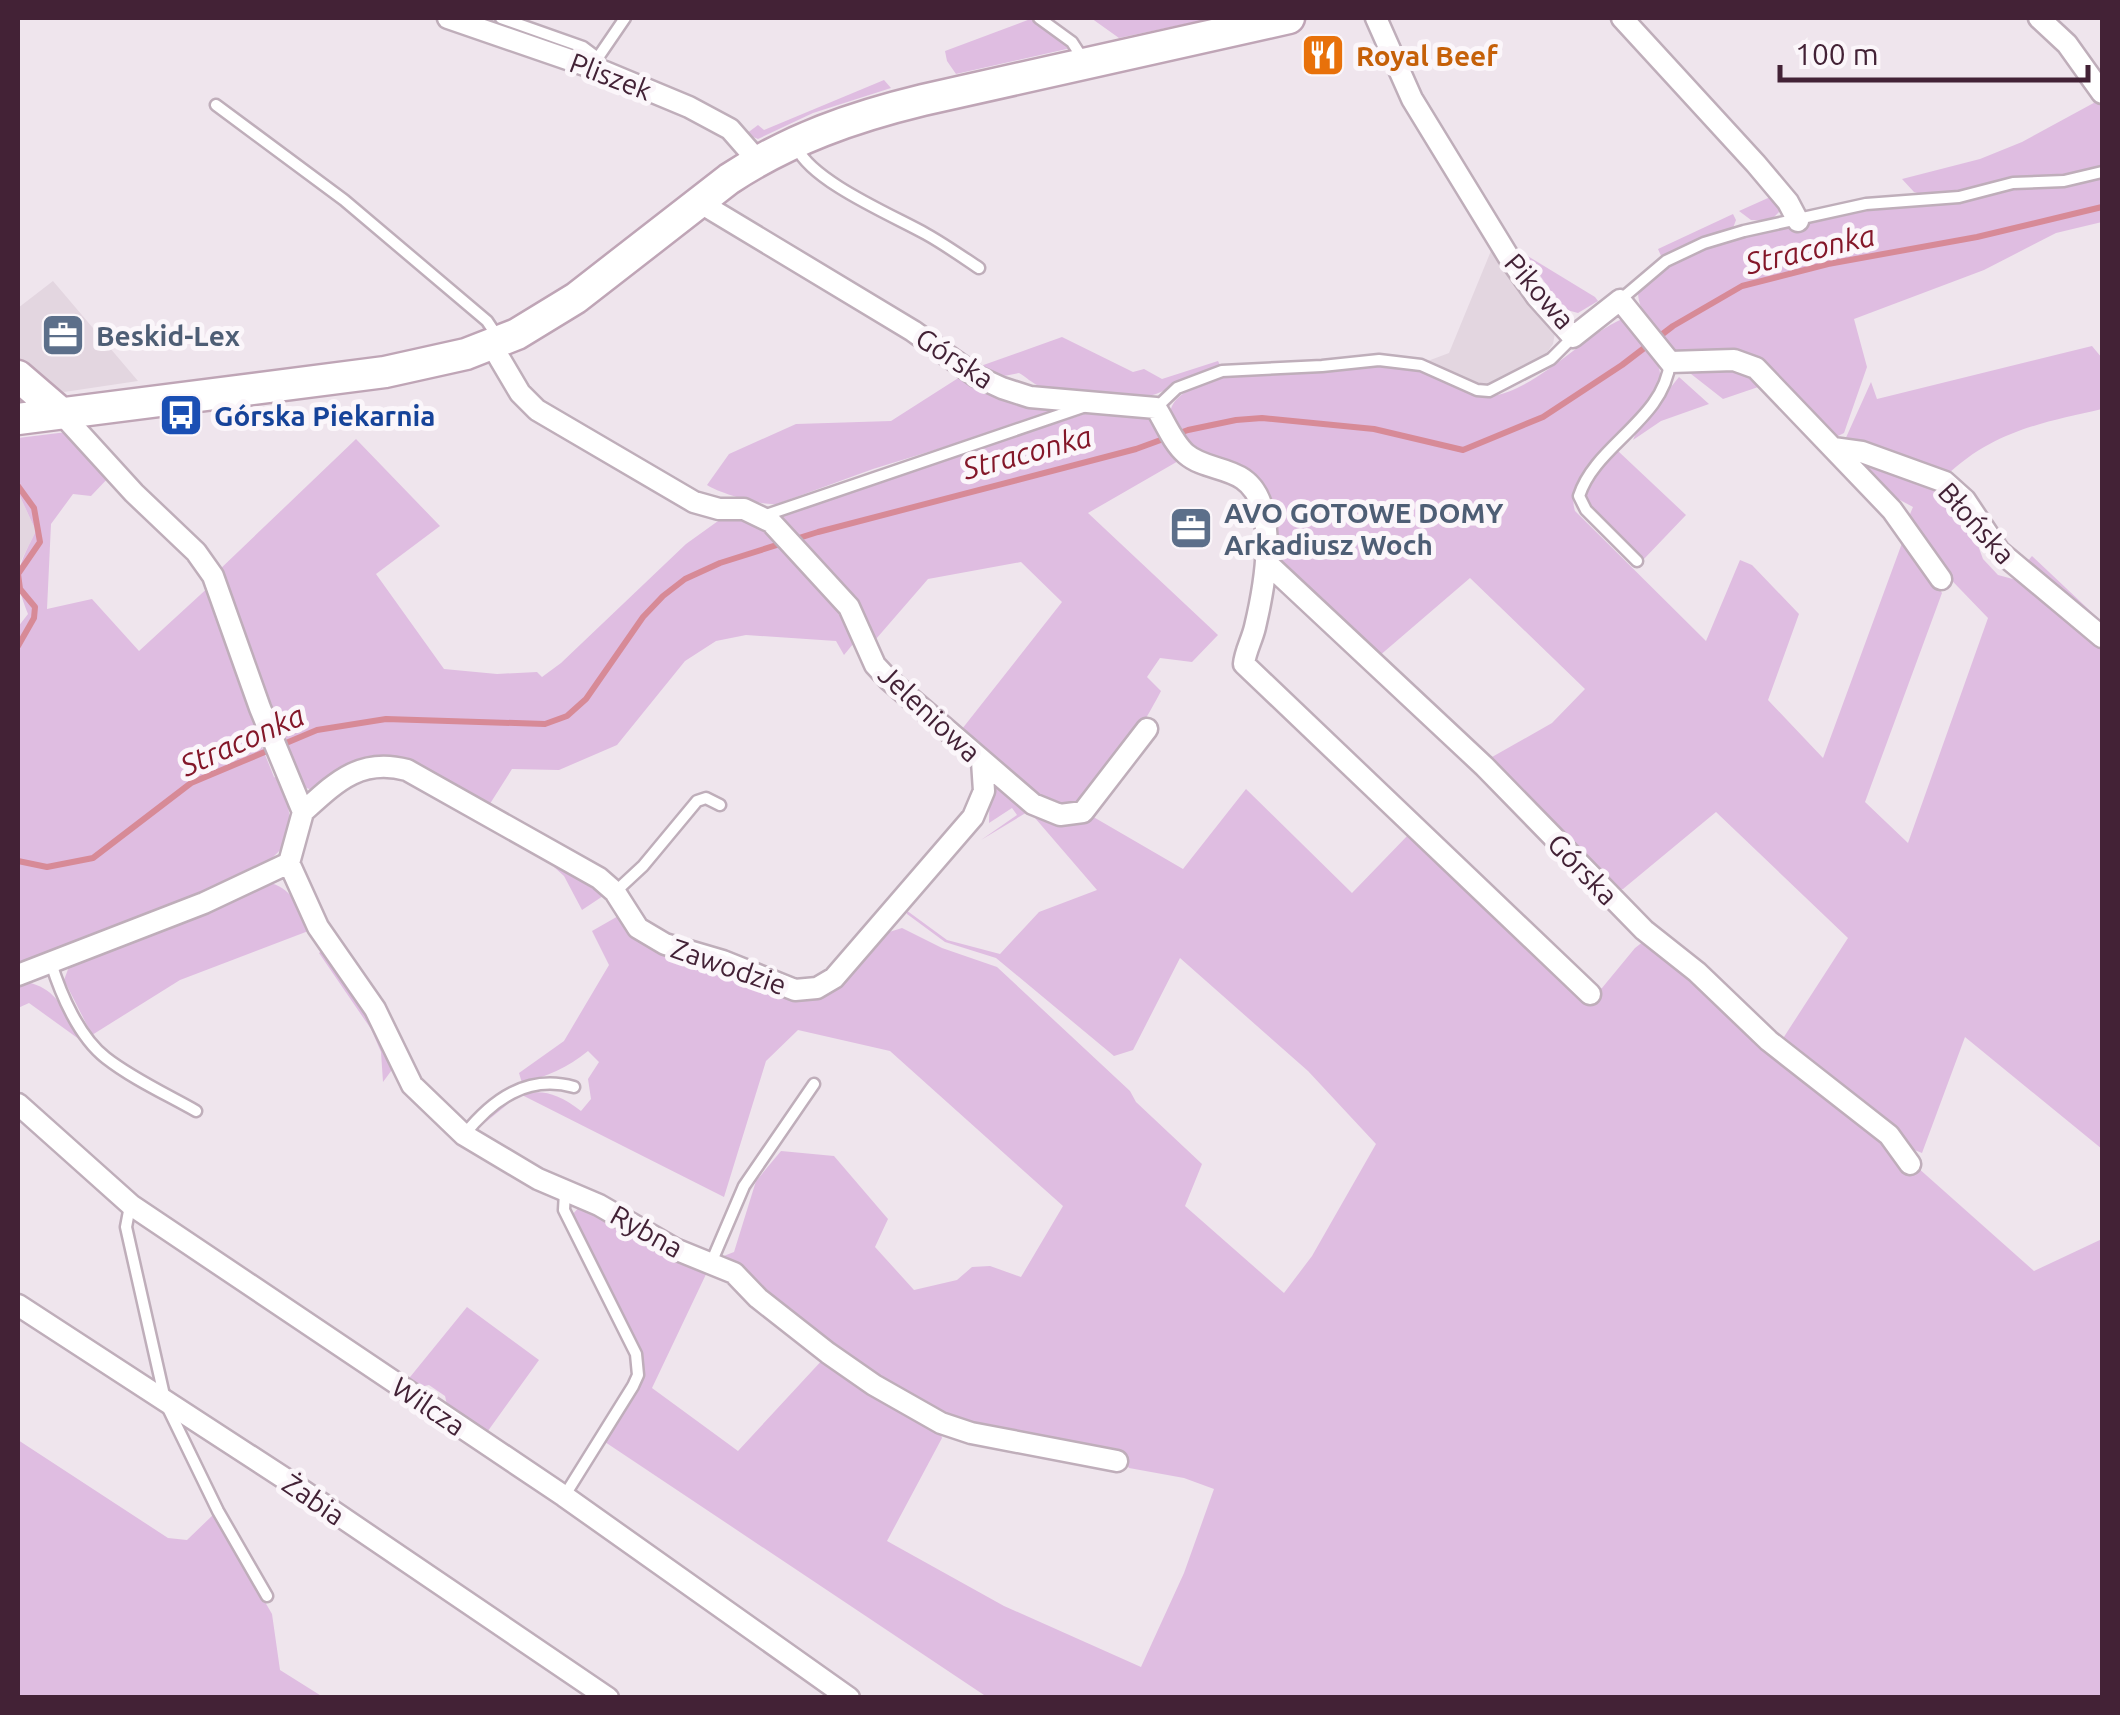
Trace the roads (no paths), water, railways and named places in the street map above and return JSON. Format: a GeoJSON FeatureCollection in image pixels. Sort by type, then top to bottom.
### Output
{"type":"FeatureCollection","features":[{"type":"Feature","properties":{"kind":"street","name":"Pliszek"},"geometry":{"type":"LineString","coordinates":[[448,18],[600,64],[718,122],[740,138],[758,160]]}},
{"type":"Feature","properties":{"kind":"street"},"geometry":{"type":"LineString","coordinates":[[18,420],[385,372],[440,361],[496,342],[576,298],[758,160],[794,142],[868,114],[1289,18]]}},
{"type":"Feature","properties":{"kind":"street","name":"Pikowa"},"geometry":{"type":"LineString","coordinates":[[1376,18],[1412,99],[1508,256],[1537,296],[1573,337],[1626,306]]}},
{"type":"Feature","properties":{"kind":"street"},"geometry":{"type":"LineString","coordinates":[[1622,18],[1756,164],[1788,202],[1798,221]]}},
{"type":"Feature","properties":{"kind":"street"},"geometry":{"type":"LineString","coordinates":[[2038,18],[2067,44],[2102,93]]}},
{"type":"Feature","properties":{"kind":"street","name":"Górska"},"geometry":{"type":"LineString","coordinates":[[700,202],[913,331],[976,376],[1030,397],[1094,403],[1160,416]]}},
{"type":"Feature","properties":{"kind":"street"},"geometry":{"type":"LineString","coordinates":[[1626,306],[1667,359],[1734,360],[1756,368],[1892,510],[1941,579]]}},
{"type":"Feature","properties":{"kind":"street"},"geometry":{"type":"LineString","coordinates":[[496,342],[520,392],[537,410],[694,502],[719,509],[744,509],[766,519]]}},
{"type":"Feature","properties":{"kind":"street"},"geometry":{"type":"LineString","coordinates":[[18,376],[62,413],[134,493],[207,565],[220,590],[260,708],[303,812],[289,864],[18,975]]}},
{"type":"Feature","properties":{"kind":"street"},"geometry":{"type":"LineString","coordinates":[[1160,416],[1180,448],[1196,461],[1240,476],[1255,489],[1264,512],[1266,562],[1256,624],[1244,660],[1248,669],[1590,994]]}},
{"type":"Feature","properties":{"kind":"street","name":"Błońska"},"geometry":{"type":"LineString","coordinates":[[1833,448],[1862,452],[1945,482],[1964,500],[1999,551],[2102,636]]}},
{"type":"Feature","properties":{"kind":"street","name":"Jeleniowa"},"geometry":{"type":"LineString","coordinates":[[766,519],[849,606],[880,671],[1033,804],[1052,814],[1072,816],[1083,812],[1147,729]]}},
{"type":"Feature","properties":{"kind":"street","name":"Górska"},"geometry":{"type":"LineString","coordinates":[[1266,562],[1470,752],[1644,930],[1697,972],[1769,1041],[1888,1136],[1910,1164]]}},
{"type":"Feature","properties":{"kind":"street","name":"Zawodzie"},"geometry":{"type":"LineString","coordinates":[[303,812],[345,777],[380,764],[422,776],[599,878],[615,892],[638,928],[664,944],[795,990],[817,988],[834,978],[973,817],[984,791],[982,761]]}},
{"type":"Feature","properties":{"kind":"street","name":"Rybna"},"geometry":{"type":"LineString","coordinates":[[289,864],[318,927],[375,1009],[412,1085],[464,1135],[538,1179],[599,1205],[676,1249],[734,1273],[772,1310],[828,1353],[941,1423],[1117,1461]]}},
{"type":"Feature","properties":{"kind":"street","name":"Wilcza"},"geometry":{"type":"LineString","coordinates":[[18,1104],[131,1205],[564,1496],[849,1698]]}},
{"type":"Feature","properties":{"kind":"street","name":"Żabia"},"geometry":{"type":"LineString","coordinates":[[18,1306],[287,1480],[608,1698]]}},
{"type":"Feature","properties":{"kind":"lane"},"geometry":{"type":"LineString","coordinates":[[500,18],[583,47],[600,64],[625,18]]}},
{"type":"Feature","properties":{"kind":"lane"},"geometry":{"type":"LineString","coordinates":[[1039,18],[1072,42],[1085,65]]}},
{"type":"Feature","properties":{"kind":"lane"},"geometry":{"type":"LineString","coordinates":[[216,104],[344,200],[487,321],[496,342]]}},
{"type":"Feature","properties":{"kind":"lane"},"geometry":{"type":"LineString","coordinates":[[794,142],[811,166],[978,268]]}},
{"type":"Feature","properties":{"kind":"lane"},"geometry":{"type":"LineString","coordinates":[[1626,306],[1666,261],[1704,243],[1866,204],[1959,198],[2013,183],[2064,181],[2102,172]]}},
{"type":"Feature","properties":{"kind":"lane"},"geometry":{"type":"LineString","coordinates":[[1160,416],[1178,388],[1222,371],[1322,366],[1359,360],[1398,360],[1421,365],[1478,390],[1490,391],[1551,359],[1573,337]]}},
{"type":"Feature","properties":{"kind":"lane"},"geometry":{"type":"LineString","coordinates":[[1637,561],[1586,510],[1579,496],[1584,480],[1635,427],[1662,388],[1668,376],[1667,359]]}},
{"type":"Feature","properties":{"kind":"lane"},"geometry":{"type":"LineString","coordinates":[[766,519],[1094,403]]}},
{"type":"Feature","properties":{"kind":"lane"},"geometry":{"type":"LineString","coordinates":[[615,892],[698,802],[706,798],[720,805]]}},
{"type":"Feature","properties":{"kind":"lane"},"geometry":{"type":"LineString","coordinates":[[50,962],[80,1026],[103,1056],[196,1111]]}},
{"type":"Feature","properties":{"kind":"lane"},"geometry":{"type":"LineString","coordinates":[[464,1135],[482,1112],[518,1088],[559,1082],[574,1086]]}},
{"type":"Feature","properties":{"kind":"lane"},"geometry":{"type":"LineString","coordinates":[[710,1263],[744,1186],[814,1084]]}},
{"type":"Feature","properties":{"kind":"lane"},"geometry":{"type":"LineString","coordinates":[[564,1496],[633,1386],[639,1366],[564,1210],[565,1192]]}},
{"type":"Feature","properties":{"kind":"lane"},"geometry":{"type":"LineString","coordinates":[[131,1205],[126,1226],[166,1404],[218,1510],[267,1596]]}},
{"type":"Feature","properties":{"kind":"waterway","name":"Straconka"},"geometry":{"type":"LineString","coordinates":[[18,861],[47,867],[93,858],[191,783],[317,730],[386,719],[545,724],[567,716],[586,699],[643,617],[685,579],[720,563],[818,532],[1236,420],[1262,418],[1374,429],[1463,450],[1543,417],[1673,326],[1742,286],[1828,264],[1977,237],[2102,207]]}},
{"type":"Feature","properties":{"kind":"waterway"},"geometry":{"type":"LineString","coordinates":[[18,486],[34,508],[40,542],[18,574],[20,589],[35,607],[34,618],[18,646]]}},
{"type":"Feature","properties":{"kind":"place","name":"Royal Beef"},"geometry":{"type":"Point","coordinates":[1323,55]}},
{"type":"Feature","properties":{"kind":"place","name":"Beskid-Lex"},"geometry":{"type":"Point","coordinates":[63,335]}},
{"type":"Feature","properties":{"kind":"place","name":"Górska Piekarnia"},"geometry":{"type":"Point","coordinates":[181,415]}},
{"type":"Feature","properties":{"kind":"place","name":"AVO GOTOWE DOMY Arkadiusz Woch"},"geometry":{"type":"Point","coordinates":[1191,528]}}]}
